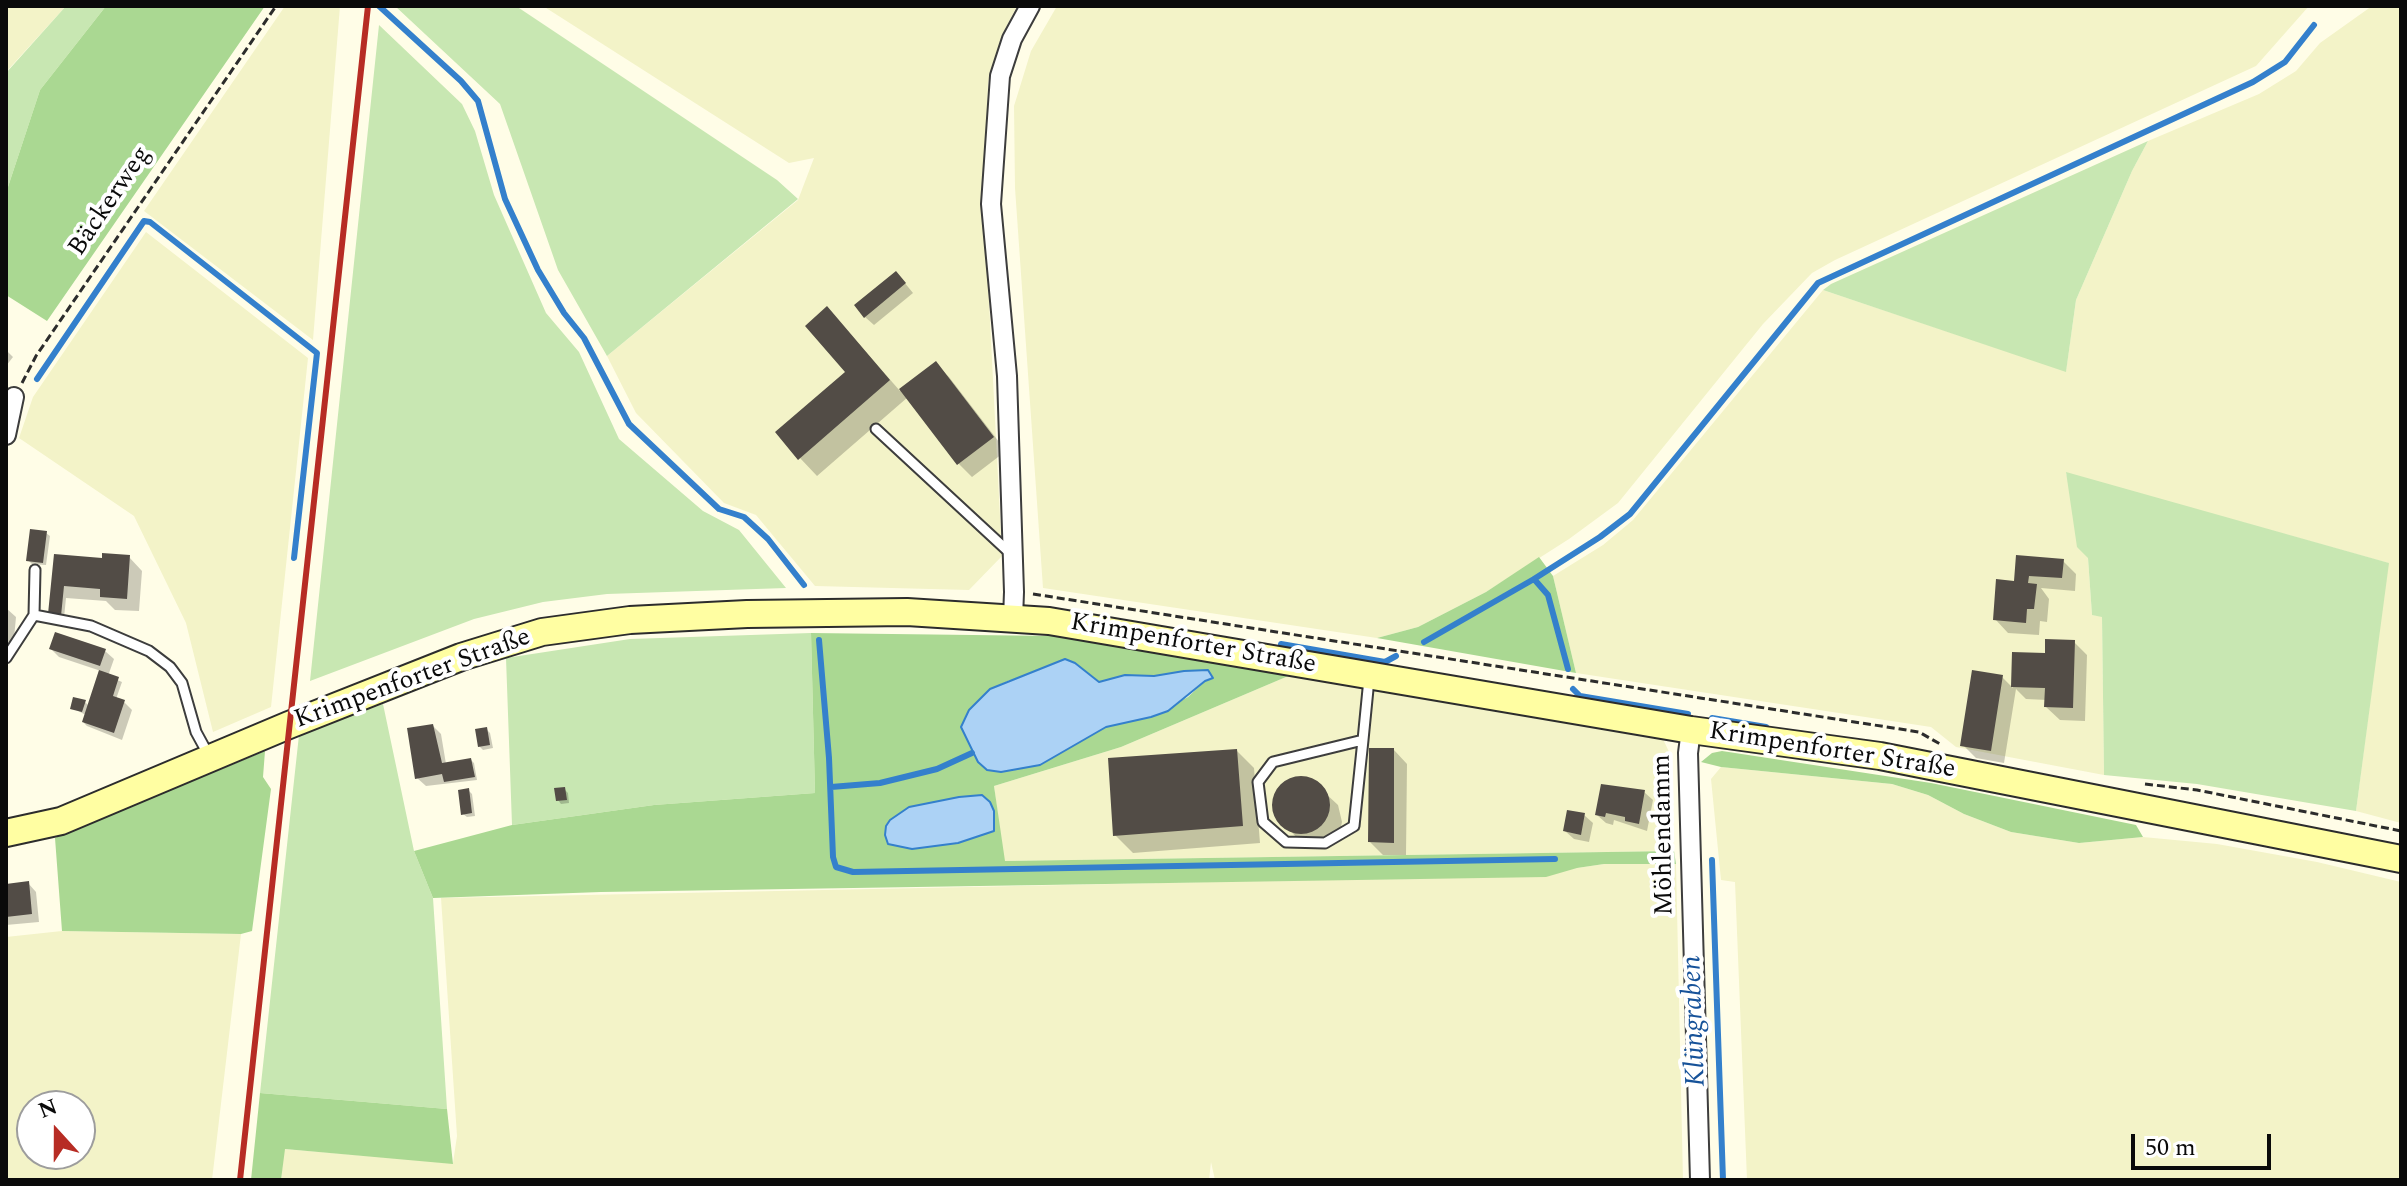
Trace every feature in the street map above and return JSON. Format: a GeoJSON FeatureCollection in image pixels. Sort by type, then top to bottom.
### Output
{"type":"FeatureCollection","features":[{"type":"Feature","properties":{"kind":"street"},"geometry":{"type":"LineString","coordinates":[[1013,619],[1007,376],[991,204],[1000,76],[1012,39],[1030,6]]}},
{"type":"Feature","properties":{"kind":"street"},"geometry":{"type":"LineString","coordinates":[[6,435],[14,397]]}},
{"type":"Feature","properties":{"kind":"street","name":"Krimpenforter Straße"},"geometry":{"type":"LineString","coordinates":[[6,833],[61,821],[210,757],[461,657],[542,632],[630,620],[747,614],[907,612],[1049,621],[1691,730],[1880,756],[2401,859]]}},
{"type":"Feature","properties":{"kind":"street","name":"Möhlendamm"},"geometry":{"type":"LineString","coordinates":[[1691,730],[1688,753],[1700,1180]]}},
{"type":"Feature","properties":{"kind":"lane"},"geometry":{"type":"LineString","coordinates":[[876,429],[1013,556]]}},
{"type":"Feature","properties":{"kind":"lane"},"geometry":{"type":"LineString","coordinates":[[6,658],[34,615],[35,570]]}},
{"type":"Feature","properties":{"kind":"lane"},"geometry":{"type":"LineString","coordinates":[[34,615],[91,626],[149,651],[170,667],[182,683],[196,732],[210,757]]}},
{"type":"Feature","properties":{"kind":"lane"},"geometry":{"type":"LineString","coordinates":[[1363,740],[1273,762],[1258,782],[1263,822],[1286,842],[1325,843],[1354,826],[1363,740],[1369,675]]}},
{"type":"Feature","properties":{"kind":"path","name":"Bäckerweg"},"geometry":{"type":"LineString","coordinates":[[14,397],[36,356],[276,6]]}},
{"type":"Feature","properties":{"kind":"path"},"geometry":{"type":"LineString","coordinates":[[1571,678],[1919,732],[1943,746]]}},
{"type":"Feature","properties":{"kind":"path"},"geometry":{"type":"LineString","coordinates":[[2136,783],[2197,790],[2401,831]]}},
{"type":"Feature","properties":{"kind":"green space"},"geometry":{"type":"Polygon","coordinates":[[[6,6],[66,6],[6,72],[6,6]]]}},
{"type":"Feature","properties":{"kind":"green space"},"geometry":{"type":"Polygon","coordinates":[[[66,6],[106,6],[40,90],[6,193],[6,73],[66,6]]]}},
{"type":"Feature","properties":{"kind":"green space"},"geometry":{"type":"Polygon","coordinates":[[[106,6],[265,6],[47,321],[6,295],[6,193],[40,90],[106,6]]]}},
{"type":"Feature","properties":{"kind":"green space"},"geometry":{"type":"Polygon","coordinates":[[[285,6],[340,6],[313,340],[144,211],[285,6]]]}},
{"type":"Feature","properties":{"kind":"green space"},"geometry":{"type":"Polygon","coordinates":[[[395,6],[516,6],[777,180],[798,199],[607,356],[558,270],[500,104],[395,6]]]}},
{"type":"Feature","properties":{"kind":"green space"},"geometry":{"type":"Polygon","coordinates":[[[543,6],[1017,6],[1002,35],[988,82],[984,203],[1002,556],[969,590],[815,586],[756,515],[724,503],[636,413],[607,356],[798,200],[814,158],[789,163],[543,6]]]}},
{"type":"Feature","properties":{"kind":"green space"},"geometry":{"type":"Polygon","coordinates":[[[1057,6],[2309,6],[2256,66],[1812,273],[1763,324],[1618,503],[1569,539],[1486,592],[1418,627],[1377,638],[1043,588],[1015,188],[1014,106],[1031,51],[1057,6]]]}},
{"type":"Feature","properties":{"kind":"green space"},"geometry":{"type":"Polygon","coordinates":[[[2372,6],[2401,6],[2401,823],[2356,811],[2388,563],[2066,473],[2088,558],[2092,615],[2102,616],[2104,775],[1956,747],[1931,727],[1576,673],[1553,576],[1603,545],[1633,520],[1823,290],[2066,371],[2076,300],[2148,141],[2259,94],[2296,71],[2320,43],[2372,6]]]}},
{"type":"Feature","properties":{"kind":"green space"},"geometry":{"type":"Polygon","coordinates":[[[379,25],[462,104],[475,131],[494,195],[546,313],[579,352],[619,439],[703,511],[739,530],[786,588],[607,594],[543,602],[474,619],[310,681],[379,25]]]}},
{"type":"Feature","properties":{"kind":"green space"},"geometry":{"type":"Polygon","coordinates":[[[2148,141],[2076,300],[2066,372],[1823,290],[1831,284],[2148,141]]]}},
{"type":"Feature","properties":{"kind":"green space"},"geometry":{"type":"Polygon","coordinates":[[[146,232],[308,358],[271,707],[213,732],[186,623],[134,516],[19,438],[33,397],[146,232]]]}},
{"type":"Feature","properties":{"kind":"green space"},"geometry":{"type":"Polygon","coordinates":[[[2066,472],[2389,563],[2356,811],[2197,784],[2104,775],[2102,617],[2092,615],[2088,558],[2077,547],[2066,472]]]}},
{"type":"Feature","properties":{"kind":"green space"},"geometry":{"type":"Polygon","coordinates":[[[1539,557],[1553,576],[1576,673],[1377,638],[1418,627],[1486,592],[1539,557]]]}},
{"type":"Feature","properties":{"kind":"green space"},"geometry":{"type":"Polygon","coordinates":[[[811,633],[815,793],[654,805],[512,825],[506,658],[630,639],[811,633]]]}},
{"type":"Feature","properties":{"kind":"green space"},"geometry":{"type":"Polygon","coordinates":[[[811,633],[1054,636],[1293,674],[1121,747],[994,786],[1005,861],[1674,851],[1676,864],[1604,864],[1546,877],[601,892],[433,898],[414,851],[512,825],[654,805],[815,793],[811,633]],[[1208,670],[1154,676],[1125,675],[1099,682],[1090,676],[1010,680],[990,689],[969,710],[1073,744],[1106,727],[1151,717],[1188,697],[1205,681],[1208,670]]]}},
{"type":"Feature","properties":{"kind":"green space"},"geometry":{"type":"Polygon","coordinates":[[[1293,674],[1662,737],[1671,756],[1674,851],[1004,861],[994,786],[1121,747],[1293,674]]]}},
{"type":"Feature","properties":{"kind":"green space"},"geometry":{"type":"Polygon","coordinates":[[[383,704],[414,851],[433,898],[447,1109],[260,1093],[299,735],[383,704]]]}},
{"type":"Feature","properties":{"kind":"green space"},"geometry":{"type":"Polygon","coordinates":[[[265,751],[263,777],[271,789],[252,931],[241,934],[62,931],[55,838],[265,751]]]}},
{"type":"Feature","properties":{"kind":"green space"},"geometry":{"type":"Polygon","coordinates":[[[1722,751],[1931,783],[2136,825],[2143,837],[2079,843],[2011,832],[1964,814],[1928,795],[1892,784],[1721,767],[1701,762],[1712,753],[1722,751]]]}},
{"type":"Feature","properties":{"kind":"green space"},"geometry":{"type":"Polygon","coordinates":[[[1721,767],[1892,784],[1928,795],[1964,814],[2011,832],[2079,843],[2143,837],[2217,844],[2317,862],[2401,882],[2401,1180],[1747,1180],[1735,882],[1721,880],[1711,779],[1721,767]]]}},
{"type":"Feature","properties":{"kind":"green space"},"geometry":{"type":"Polygon","coordinates":[[[1604,864],[1676,864],[1683,1180],[1215,1180],[1211,1162],[1209,1180],[281,1180],[284,1149],[453,1163],[457,1136],[441,898],[1209,882],[1577,868],[1604,864]]]}},
{"type":"Feature","properties":{"kind":"green space"},"geometry":{"type":"Polygon","coordinates":[[[62,931],[241,934],[212,1180],[6,1180],[6,937],[62,931]]]}},
{"type":"Feature","properties":{"kind":"green space"},"geometry":{"type":"Polygon","coordinates":[[[260,1093],[447,1109],[453,1164],[285,1149],[281,1180],[251,1180],[260,1093]]]}},
{"type":"Feature","properties":{"kind":"water"},"geometry":{"type":"Polygon","coordinates":[[[1065,659],[1099,682],[1125,675],[1154,676],[1208,670],[1213,678],[1168,711],[1106,727],[1040,765],[1001,772],[987,770],[978,762],[961,727],[969,710],[990,689],[1065,659]]]}},
{"type":"Feature","properties":{"kind":"water"},"geometry":{"type":"Polygon","coordinates":[[[982,795],[994,811],[994,831],[958,843],[912,849],[888,844],[886,826],[909,807],[982,795]]]}},
{"type":"Feature","properties":{"kind":"building"},"geometry":{"type":"Polygon","coordinates":[[[896,271],[906,283],[864,318],[854,305],[896,271]]]}},
{"type":"Feature","properties":{"kind":"building"},"geometry":{"type":"Polygon","coordinates":[[[827,306],[890,380],[798,460],[775,432],[845,372],[805,326],[827,306]]]}},
{"type":"Feature","properties":{"kind":"building"},"geometry":{"type":"Polygon","coordinates":[[[936,361],[994,437],[957,465],[899,389],[936,361]]]}},
{"type":"Feature","properties":{"kind":"building"},"geometry":{"type":"Polygon","coordinates":[[[30,529],[47,531],[43,563],[26,561],[30,529]]]}},
{"type":"Feature","properties":{"kind":"building"},"geometry":{"type":"Polygon","coordinates":[[[102,553],[130,555],[127,599],[100,597],[100,589],[64,586],[61,616],[48,614],[54,554],[102,558],[102,553]]]}},
{"type":"Feature","properties":{"kind":"building"},"geometry":{"type":"Polygon","coordinates":[[[2016,555],[2064,559],[2062,578],[2029,576],[2028,583],[2037,584],[2034,609],[2027,609],[2026,623],[1993,620],[1996,579],[2014,581],[2016,555]]]}},
{"type":"Feature","properties":{"kind":"building"},"geometry":{"type":"Polygon","coordinates":[[[55,632],[106,649],[100,666],[49,649],[55,632]]]}},
{"type":"Feature","properties":{"kind":"building"},"geometry":{"type":"Polygon","coordinates":[[[2045,639],[2075,640],[2073,708],[2044,707],[2045,688],[2011,687],[2012,652],[2045,653],[2045,639]]]}},
{"type":"Feature","properties":{"kind":"building"},"geometry":{"type":"Polygon","coordinates":[[[99,670],[119,677],[113,696],[125,700],[114,733],[82,722],[99,670]]]}},
{"type":"Feature","properties":{"kind":"building"},"geometry":{"type":"Polygon","coordinates":[[[1972,670],[2003,675],[1991,751],[1960,746],[1972,670]]]}},
{"type":"Feature","properties":{"kind":"building"},"geometry":{"type":"Polygon","coordinates":[[[73,697],[86,700],[82,712],[70,709],[73,697]]]}},
{"type":"Feature","properties":{"kind":"building"},"geometry":{"type":"Polygon","coordinates":[[[433,724],[442,763],[471,758],[475,777],[444,782],[442,774],[415,779],[407,728],[433,724]]]}},
{"type":"Feature","properties":{"kind":"building"},"geometry":{"type":"Polygon","coordinates":[[[487,727],[490,745],[478,747],[475,729],[487,727]]]}},
{"type":"Feature","properties":{"kind":"building"},"geometry":{"type":"Polygon","coordinates":[[[1369,748],[1394,748],[1394,843],[1368,842],[1369,748]]]}},
{"type":"Feature","properties":{"kind":"building"},"geometry":{"type":"Polygon","coordinates":[[[1237,749],[1243,826],[1113,836],[1108,758],[1237,749]]]}},
{"type":"Feature","properties":{"kind":"building"},"geometry":{"type":"Polygon","coordinates":[[[1301,776],[1322,784],[1330,805],[1322,826],[1301,834],[1280,826],[1272,805],[1280,784],[1301,776]]]}},
{"type":"Feature","properties":{"kind":"building"},"geometry":{"type":"Polygon","coordinates":[[[1601,784],[1645,790],[1639,824],[1606,813],[1605,817],[1595,815],[1601,784]]]}},
{"type":"Feature","properties":{"kind":"building"},"geometry":{"type":"Polygon","coordinates":[[[565,787],[567,800],[556,801],[554,788],[565,787]]]}},
{"type":"Feature","properties":{"kind":"building"},"geometry":{"type":"Polygon","coordinates":[[[469,788],[472,813],[461,815],[458,790],[469,788]]]}},
{"type":"Feature","properties":{"kind":"building"},"geometry":{"type":"Polygon","coordinates":[[[1567,810],[1585,813],[1581,835],[1563,831],[1567,810]]]}},
{"type":"Feature","properties":{"kind":"building"},"geometry":{"type":"Polygon","coordinates":[[[29,881],[32,914],[6,917],[6,884],[29,881]]]}},
{"type":"Feature","properties":{"kind":"waterway"},"geometry":{"type":"LineString","coordinates":[[379,6],[461,81],[478,101],[505,199],[538,270],[564,313],[584,338],[629,424],[719,509],[744,517],[768,539],[804,585]]}},
{"type":"Feature","properties":{"kind":"waterway"},"geometry":{"type":"LineString","coordinates":[[1424,642],[1534,579],[1630,514],[1818,283],[2253,82],[2285,62],[2314,25]]}},
{"type":"Feature","properties":{"kind":"waterway"},"geometry":{"type":"LineString","coordinates":[[37,379],[144,221],[150,222],[317,353],[294,558]]}},
{"type":"Feature","properties":{"kind":"waterway"},"geometry":{"type":"LineString","coordinates":[[1534,579],[1548,595],[1568,669]]}},
{"type":"Feature","properties":{"kind":"waterway"},"geometry":{"type":"LineString","coordinates":[[819,640],[836,867],[853,872],[1555,859]]}},
{"type":"Feature","properties":{"kind":"waterway"},"geometry":{"type":"LineString","coordinates":[[1281,644],[1385,662],[1396,656]]}},
{"type":"Feature","properties":{"kind":"waterway"},"geometry":{"type":"LineString","coordinates":[[1573,689],[1580,696],[1688,714]]}},
{"type":"Feature","properties":{"kind":"waterway"},"geometry":{"type":"LineString","coordinates":[[1712,718],[1766,727]]}},
{"type":"Feature","properties":{"kind":"waterway"},"geometry":{"type":"LineString","coordinates":[[831,787],[880,783],[937,769],[972,753]]}},
{"type":"Feature","properties":{"kind":"waterway","name":"Klüngraben"},"geometry":{"type":"LineString","coordinates":[[1712,860],[1723,1180]]}},
{"type":"Feature","properties":{"kind":"railway"},"geometry":{"type":"LineString","coordinates":[[240,1180],[368,6]]}}]}
